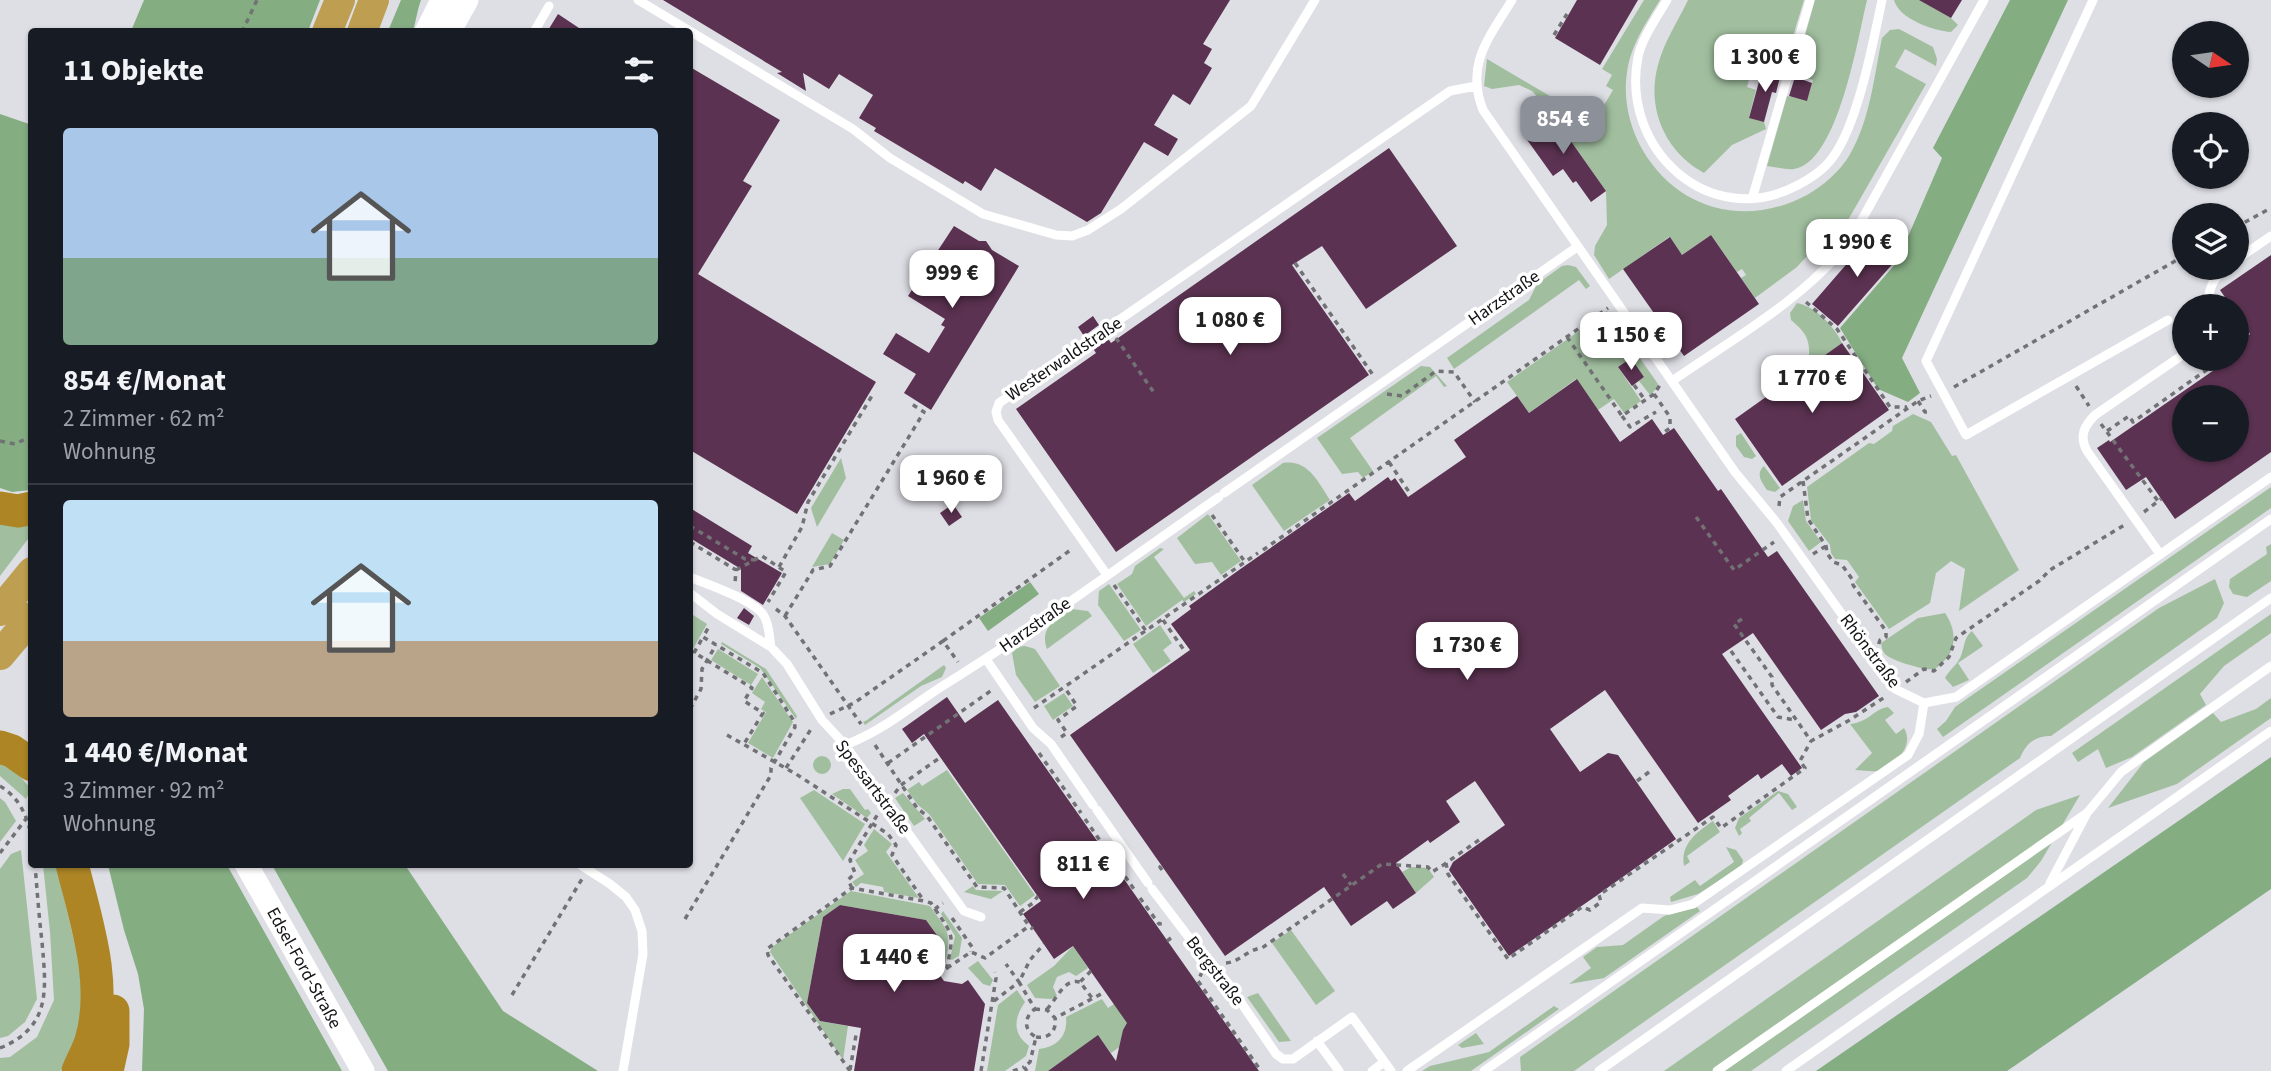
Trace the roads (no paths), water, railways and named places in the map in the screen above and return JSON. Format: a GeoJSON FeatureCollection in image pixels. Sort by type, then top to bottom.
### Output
{"type":"FeatureCollection","features":[{"type":"Feature","properties":{"kind":"highway"},"geometry":{"type":"LineString","coordinates":[[329,28],[340,0]]}},
{"type":"Feature","properties":{"kind":"highway"},"geometry":{"type":"LineString","coordinates":[[364,28],[374,0]]}},
{"type":"Feature","properties":{"kind":"highway"},"geometry":{"type":"LineString","coordinates":[[0,508],[28,509]]}},
{"type":"Feature","properties":{"kind":"highway"},"geometry":{"type":"LineString","coordinates":[[0,611],[28,577]]}},
{"type":"Feature","properties":{"kind":"highway"},"geometry":{"type":"LineString","coordinates":[[0,655],[28,623]]}},
{"type":"Feature","properties":{"kind":"highway"},"geometry":{"type":"LineString","coordinates":[[0,747],[12,751],[28,762]]}},
{"type":"Feature","properties":{"kind":"highway"},"geometry":{"type":"LineString","coordinates":[[73,868],[97,975],[97,1012],[91,1043],[78,1071]]}},
{"type":"Feature","properties":{"kind":"highway"},"geometry":{"type":"LineString","coordinates":[[88,868],[104,934],[114,993],[113,1044],[107,1071]]}},
{"type":"Feature","properties":{"kind":"street"},"geometry":{"type":"LineString","coordinates":[[443,14],[467,0]]}},
{"type":"Feature","properties":{"kind":"street","name":"Edsel-Ford-Straße"},"geometry":{"type":"LineString","coordinates":[[248,868],[363,1071]]}},
{"type":"Feature","properties":{"kind":"lane"},"geometry":{"type":"LineString","coordinates":[[638,0],[685,28]]}},
{"type":"Feature","properties":{"kind":"lane"},"geometry":{"type":"LineString","coordinates":[[693,33],[853,129],[890,158],[983,214],[1056,235],[1072,236],[1088,230],[1121,209],[1251,106],[1315,0]]}},
{"type":"Feature","properties":{"kind":"lane"},"geometry":{"type":"LineString","coordinates":[[1476,86],[1476,68],[1481,51],[1513,0]]}},
{"type":"Feature","properties":{"kind":"lane"},"geometry":{"type":"LineString","coordinates":[[1667,0],[1638,56],[1637,90],[1644,125],[1660,156],[1680,177],[1709,193],[1752,199],[1782,194],[1810,180],[1832,159],[1847,135],[1882,0]]}},
{"type":"Feature","properties":{"kind":"lane"},"geometry":{"type":"LineString","coordinates":[[1752,199],[1810,0]]}},
{"type":"Feature","properties":{"kind":"lane"},"geometry":{"type":"LineString","coordinates":[[1672,381],[1796,296],[1820,275],[1850,241],[1984,0]]}},
{"type":"Feature","properties":{"kind":"lane"},"geometry":{"type":"LineString","coordinates":[[2093,0],[1926,361],[1966,435],[2168,320]]}},
{"type":"Feature","properties":{"kind":"lane"},"geometry":{"type":"LineString","coordinates":[[536,28],[550,6]]}},
{"type":"Feature","properties":{"kind":"lane","name":"Rhönstraße"},"geometry":{"type":"LineString","coordinates":[[1476,86],[1483,110],[1490,122],[1735,472],[1777,523],[1895,690],[1924,703]]}},
{"type":"Feature","properties":{"kind":"lane","name":"Westerwaldstraße"},"geometry":{"type":"LineString","coordinates":[[1107,575],[998,420],[996,412],[999,403],[1450,91],[1476,86]]}},
{"type":"Feature","properties":{"kind":"lane"},"geometry":{"type":"LineString","coordinates":[[2249,251],[2271,236]]}},
{"type":"Feature","properties":{"kind":"lane","name":"Harzstraße"},"geometry":{"type":"LineString","coordinates":[[845,745],[869,736],[986,659],[1577,247]]}},
{"type":"Feature","properties":{"kind":"lane"},"geometry":{"type":"LineString","coordinates":[[2160,554],[2087,451],[2082,433],[2095,415],[2172,362]]}},
{"type":"Feature","properties":{"kind":"lane"},"geometry":{"type":"LineString","coordinates":[[1407,1071],[1642,908],[1670,910],[1693,904],[1908,755],[1919,734],[1924,703],[1956,697],[2271,477]]}},
{"type":"Feature","properties":{"kind":"lane"},"geometry":{"type":"LineString","coordinates":[[1484,1071],[2271,519]]}},
{"type":"Feature","properties":{"kind":"lane"},"geometry":{"type":"LineString","coordinates":[[693,578],[722,590],[760,611],[767,624],[771,648]]}},
{"type":"Feature","properties":{"kind":"lane"},"geometry":{"type":"LineString","coordinates":[[693,595],[771,648]]}},
{"type":"Feature","properties":{"kind":"lane"},"geometry":{"type":"LineString","coordinates":[[1599,1071],[2271,598]]}},
{"type":"Feature","properties":{"kind":"lane","name":"Spessartstraße"},"geometry":{"type":"LineString","coordinates":[[771,648],[787,664],[822,720],[845,745],[953,897],[964,911],[981,917]]}},
{"type":"Feature","properties":{"kind":"lane","name":"Bergstraße"},"geometry":{"type":"LineString","coordinates":[[986,659],[1032,728],[1051,744],[1150,886],[1200,952],[1227,982],[1276,1054],[1283,1059],[1293,1059],[1317,1041]]}},
{"type":"Feature","properties":{"kind":"lane"},"geometry":{"type":"LineString","coordinates":[[2048,887],[2087,813],[2121,772],[2271,666]]}},
{"type":"Feature","properties":{"kind":"lane"},"geometry":{"type":"LineString","coordinates":[[1786,1071],[2271,731]]}},
{"type":"Feature","properties":{"kind":"lane"},"geometry":{"type":"LineString","coordinates":[[1717,1071],[2087,813]]}},
{"type":"Feature","properties":{"kind":"lane"},"geometry":{"type":"LineString","coordinates":[[586,868],[626,897],[639,921],[644,941],[624,1071]]}},
{"type":"Feature","properties":{"kind":"lane"},"geometry":{"type":"LineString","coordinates":[[1339,1071],[1317,1041],[1352,1017],[1391,1071]]}},
{"type":"Feature","properties":{"kind":"lane"},"geometry":{"type":"LineString","coordinates":[[1372,1071],[1384,1062]]}}]}
